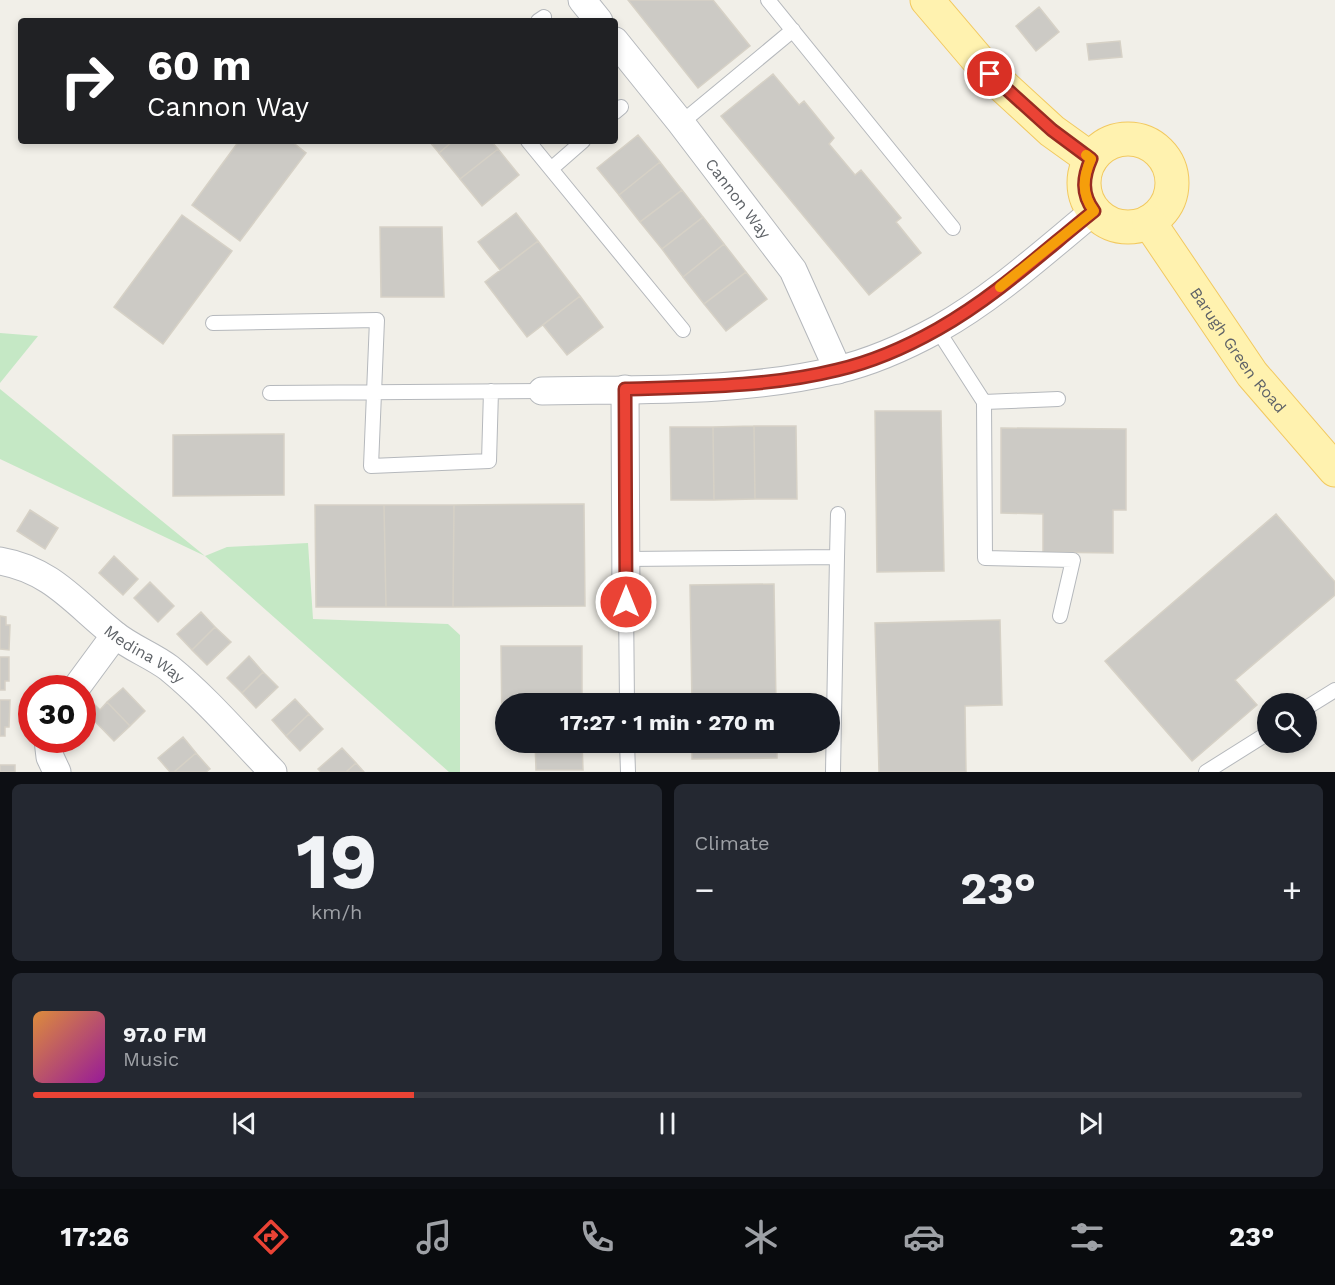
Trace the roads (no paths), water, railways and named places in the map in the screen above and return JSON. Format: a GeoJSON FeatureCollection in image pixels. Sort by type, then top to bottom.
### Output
{"type":"FeatureCollection","features":[{"type":"Feature","properties":{"kind":"main road"},"geometry":{"type":"LineString","coordinates":[[927,0],[990,74],[1052,130],[1091,159]]}},
{"type":"Feature","properties":{"kind":"main road"},"geometry":{"type":"LineString","coordinates":[[1127,139],[1142,141],[1155,147],[1170,168],[1172,193],[1163,210],[1149,222],[1137,227],[1123,227],[1110,223],[1094,211],[1085,193],[1084,181],[1091,159],[1101,148],[1113,141],[1127,139]]}},
{"type":"Feature","properties":{"kind":"main road","name":"Barugh Green Road"},"geometry":{"type":"LineString","coordinates":[[1149,222],[1252,374],[1335,470]]}},
{"type":"Feature","properties":{"kind":"street"},"geometry":{"type":"LineString","coordinates":[[582,0],[597,18]]}},
{"type":"Feature","properties":{"kind":"street","name":"Cannon Way"},"geometry":{"type":"LineString","coordinates":[[618,45],[793,270],[838,370]]}},
{"type":"Feature","properties":{"kind":"street"},"geometry":{"type":"LineString","coordinates":[[542,391],[746,385],[838,370],[868,360],[937,329],[992,293],[1094,211]]}},
{"type":"Feature","properties":{"kind":"street"},"geometry":{"type":"LineString","coordinates":[[625,389],[626,602]]}},
{"type":"Feature","properties":{"kind":"street","name":"Medina Way"},"geometry":{"type":"LineString","coordinates":[[0,561],[17,564],[42,575],[80,603],[115,635],[167,667],[207,702],[273,772]]}},
{"type":"Feature","properties":{"kind":"street"},"geometry":{"type":"LineString","coordinates":[[86,675],[115,635]]}},
{"type":"Feature","properties":{"kind":"street"},"geometry":{"type":"LineString","coordinates":[[50,753],[57,772]]}},
{"type":"Feature","properties":{"kind":"lane"},"geometry":{"type":"LineString","coordinates":[[768,0],[953,228]]}},
{"type":"Feature","properties":{"kind":"lane"},"geometry":{"type":"LineString","coordinates":[[681,123],[793,30]]}},
{"type":"Feature","properties":{"kind":"lane"},"geometry":{"type":"LineString","coordinates":[[530,144],[683,330]]}},
{"type":"Feature","properties":{"kind":"lane"},"geometry":{"type":"LineString","coordinates":[[551,170],[580,144]]}},
{"type":"Feature","properties":{"kind":"lane"},"geometry":{"type":"LineString","coordinates":[[213,323],[377,320],[371,466],[489,461],[491,391]]}},
{"type":"Feature","properties":{"kind":"lane"},"geometry":{"type":"LineString","coordinates":[[937,329],[984,402],[985,558],[1073,560],[1060,616]]}},
{"type":"Feature","properties":{"kind":"lane"},"geometry":{"type":"LineString","coordinates":[[270,393],[542,391]]}},
{"type":"Feature","properties":{"kind":"lane"},"geometry":{"type":"LineString","coordinates":[[984,402],[1058,399]]}},
{"type":"Feature","properties":{"kind":"lane"},"geometry":{"type":"LineString","coordinates":[[833,772],[838,514]]}},
{"type":"Feature","properties":{"kind":"lane"},"geometry":{"type":"LineString","coordinates":[[626,560],[837,557]]}},
{"type":"Feature","properties":{"kind":"lane"},"geometry":{"type":"LineString","coordinates":[[626,602],[627,693]]}},
{"type":"Feature","properties":{"kind":"lane"},"geometry":{"type":"LineString","coordinates":[[1317,701],[1335,690]]}},
{"type":"Feature","properties":{"kind":"lane"},"geometry":{"type":"LineString","coordinates":[[1206,772],[1257,740]]}},
{"type":"Feature","properties":{"kind":"lane"},"geometry":{"type":"LineString","coordinates":[[627,753],[628,772]]}}]}
